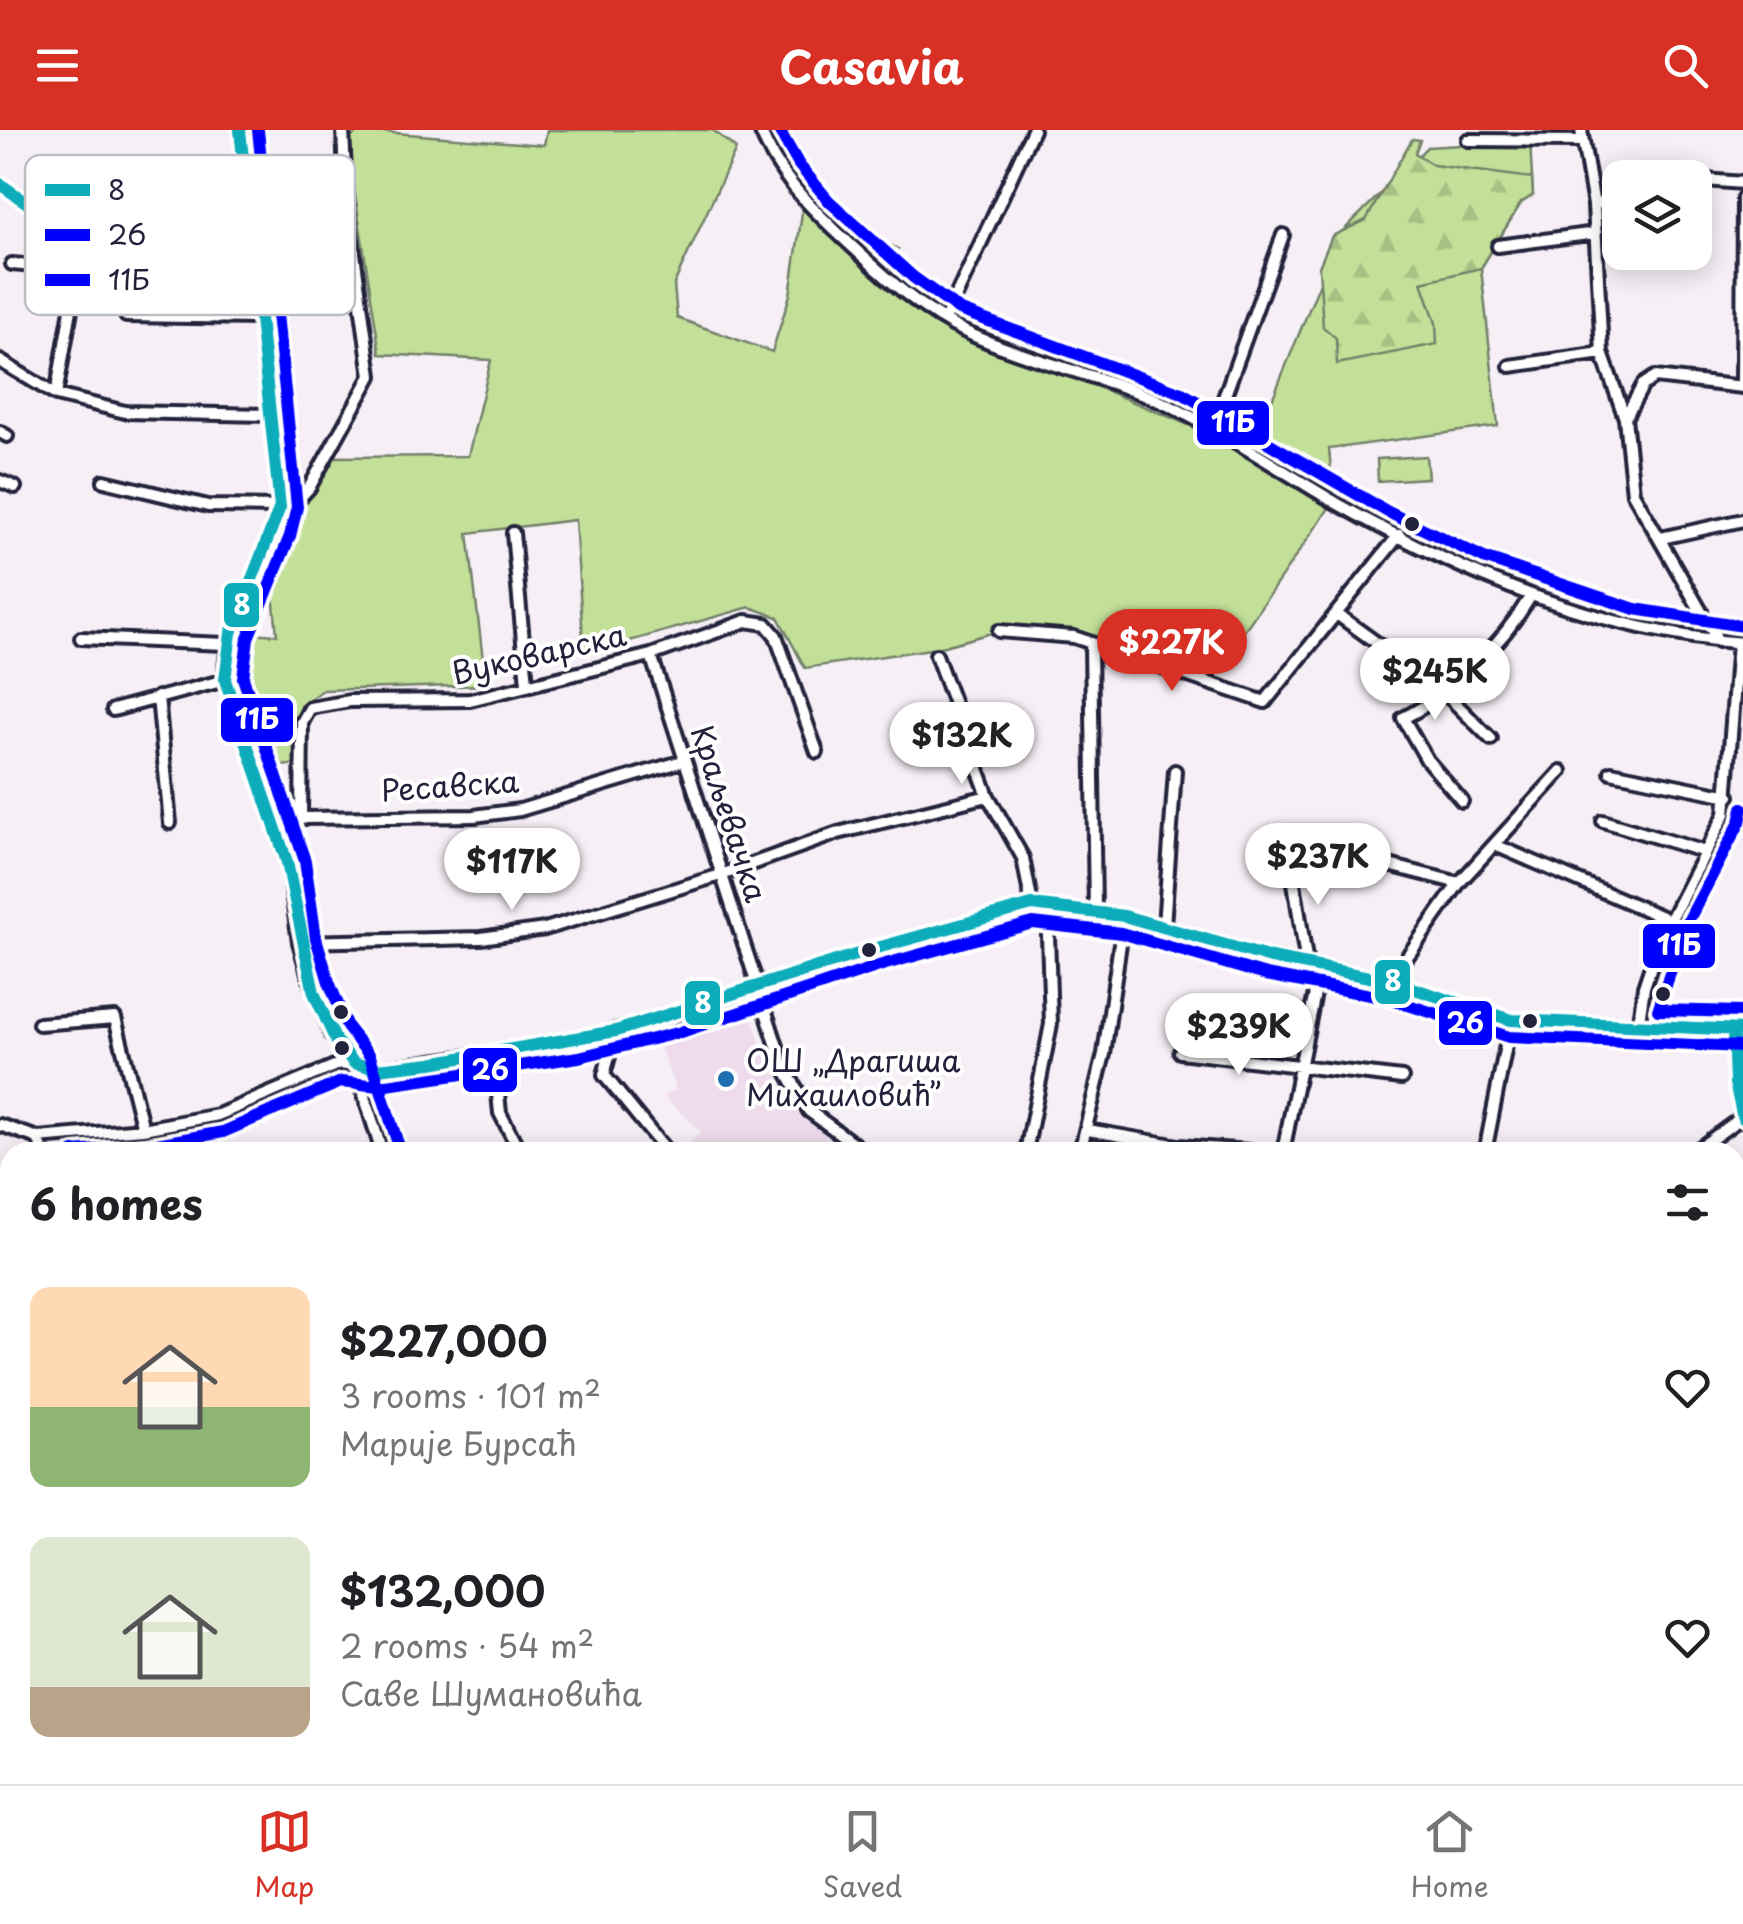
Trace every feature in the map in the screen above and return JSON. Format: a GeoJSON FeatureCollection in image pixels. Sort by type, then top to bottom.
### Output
{"type":"FeatureCollection","features":[{"type":"Feature","properties":{"kind":"street"},"geometry":{"type":"LineString","coordinates":[[240,130],[242,155]]}},
{"type":"Feature","properties":{"kind":"street"},"geometry":{"type":"LineString","coordinates":[[342,130],[344,155]]}},
{"type":"Feature","properties":{"kind":"street"},"geometry":{"type":"LineString","coordinates":[[760,130],[800,198],[903,292],[946,320],[1026,356],[1169,406],[1399,535],[1530,597],[1649,631],[1740,643],[1739,728],[1729,796],[1717,836],[1668,920],[1644,987],[1638,1027]]}},
{"type":"Feature","properties":{"kind":"street"},"geometry":{"type":"LineString","coordinates":[[946,320],[1033,130]]}},
{"type":"Feature","properties":{"kind":"street"},"geometry":{"type":"LineString","coordinates":[[1468,140],[1582,136],[1594,205],[1602,353],[1625,418],[1636,504],[1661,538],[1718,641]]}},
{"type":"Feature","properties":{"kind":"street"},"geometry":{"type":"LineString","coordinates":[[1712,181],[1743,183]]}},
{"type":"Feature","properties":{"kind":"street"},"geometry":{"type":"LineString","coordinates":[[1,186],[25,202]]}},
{"type":"Feature","properties":{"kind":"street"},"geometry":{"type":"LineString","coordinates":[[1625,418],[1643,385],[1655,377],[1742,387],[1743,198]]}},
{"type":"Feature","properties":{"kind":"street"},"geometry":{"type":"LineString","coordinates":[[1594,205],[1602,202]]}},
{"type":"Feature","properties":{"kind":"street"},"geometry":{"type":"LineString","coordinates":[[1498,246],[1596,233]]}},
{"type":"Feature","properties":{"kind":"street"},"geometry":{"type":"LineString","coordinates":[[1213,428],[1283,235]]}},
{"type":"Feature","properties":{"kind":"street"},"geometry":{"type":"LineString","coordinates":[[277,523],[309,488],[371,376],[355,261]]}},
{"type":"Feature","properties":{"kind":"street"},"geometry":{"type":"LineString","coordinates":[[12,264],[25,265]]}},
{"type":"Feature","properties":{"kind":"street"},"geometry":{"type":"LineString","coordinates":[[56,395],[70,315]]}},
{"type":"Feature","properties":{"kind":"street"},"geometry":{"type":"LineString","coordinates":[[260,315],[280,507],[277,523],[225,644],[225,680],[288,865],[299,942],[325,1022],[336,1044],[354,1063],[379,1142]]}},
{"type":"Feature","properties":{"kind":"street"},"geometry":{"type":"LineString","coordinates":[[126,316],[260,318]]}},
{"type":"Feature","properties":{"kind":"street"},"geometry":{"type":"LineString","coordinates":[[1510,366],[1602,353]]}},
{"type":"Feature","properties":{"kind":"street"},"geometry":{"type":"LineString","coordinates":[[0,361],[56,395],[125,412],[272,416]]}},
{"type":"Feature","properties":{"kind":"street"},"geometry":{"type":"LineString","coordinates":[[104,481],[208,506],[280,507]]}},
{"type":"Feature","properties":{"kind":"street"},"geometry":{"type":"LineString","coordinates":[[0,482],[15,488]]}},
{"type":"Feature","properties":{"kind":"street"},"geometry":{"type":"LineString","coordinates":[[1661,538],[1743,520]]}},
{"type":"Feature","properties":{"kind":"street"},"geometry":{"type":"LineString","coordinates":[[513,533],[527,684]]}},
{"type":"Feature","properties":{"kind":"street"},"geometry":{"type":"LineString","coordinates":[[999,631],[1056,632],[1265,702],[1338,616],[1399,535]]}},
{"type":"Feature","properties":{"kind":"street"},"geometry":{"type":"LineString","coordinates":[[1462,801],[1427,760],[1403,718],[1444,691],[1504,635],[1530,597]]}},
{"type":"Feature","properties":{"kind":"street"},"geometry":{"type":"LineString","coordinates":[[1338,616],[1444,691],[1491,739]]}},
{"type":"Feature","properties":{"kind":"street","name":"Вуковарска"},"geometry":{"type":"LineString","coordinates":[[301,818],[302,722],[310,708],[350,701],[470,700],[651,655],[754,620],[766,624],[776,636],[818,752]]}},
{"type":"Feature","properties":{"kind":"street"},"geometry":{"type":"LineString","coordinates":[[81,638],[225,644]]}},
{"type":"Feature","properties":{"kind":"street"},"geometry":{"type":"LineString","coordinates":[[1091,645],[1095,910]]}},
{"type":"Feature","properties":{"kind":"street","name":"Краљевачка"},"geometry":{"type":"LineString","coordinates":[[651,655],[724,874],[766,1023],[800,1099],[853,1142]]}},
{"type":"Feature","properties":{"kind":"street"},"geometry":{"type":"LineString","coordinates":[[936,656],[988,796],[1023,858],[1032,905]]}},
{"type":"Feature","properties":{"kind":"street"},"geometry":{"type":"LineString","coordinates":[[113,710],[225,680]]}},
{"type":"Feature","properties":{"kind":"street"},"geometry":{"type":"LineString","coordinates":[[158,697],[170,823]]}},
{"type":"Feature","properties":{"kind":"street","name":"Ресавска"},"geometry":{"type":"LineString","coordinates":[[274,825],[301,818],[456,817],[520,810],[684,761]]}},
{"type":"Feature","properties":{"kind":"street"},"geometry":{"type":"LineString","coordinates":[[1164,926],[1174,771]]}},
{"type":"Feature","properties":{"kind":"street"},"geometry":{"type":"LineString","coordinates":[[1390,981],[1459,884],[1561,772]]}},
{"type":"Feature","properties":{"kind":"street"},"geometry":{"type":"LineString","coordinates":[[1611,772],[1729,796]]}},
{"type":"Feature","properties":{"kind":"street"},"geometry":{"type":"LineString","coordinates":[[299,942],[481,938],[545,929],[724,874],[838,833],[988,796]]}},
{"type":"Feature","properties":{"kind":"street"},"geometry":{"type":"LineString","coordinates":[[1603,821],[1705,852]]}},
{"type":"Feature","properties":{"kind":"street"},"geometry":{"type":"LineString","coordinates":[[1307,965],[1289,851],[1292,840],[1459,884]]}},
{"type":"Feature","properties":{"kind":"street"},"geometry":{"type":"LineString","coordinates":[[1495,845],[1668,920]]}},
{"type":"Feature","properties":{"kind":"street"},"geometry":{"type":"LineString","coordinates":[[0,1125],[38,1138],[143,1128],[218,1115],[330,1067],[354,1063],[377,1068],[494,1055],[616,1031],[877,948],[1032,905],[1124,916],[1307,965],[1390,981],[1511,1020],[1738,1030],[1735,1082],[1743,1117],[1708,1142]]}},
{"type":"Feature","properties":{"kind":"street"},"geometry":{"type":"LineString","coordinates":[[1028,1142],[1051,1024],[1047,906]]}},
{"type":"Feature","properties":{"kind":"street"},"geometry":{"type":"LineString","coordinates":[[1084,1142],[1124,916]]}},
{"type":"Feature","properties":{"kind":"street"},"geometry":{"type":"LineString","coordinates":[[1285,1142],[1320,968]]}},
{"type":"Feature","properties":{"kind":"street"},"geometry":{"type":"LineString","coordinates":[[39,1024],[114,1018],[143,1128]]}},
{"type":"Feature","properties":{"kind":"street"},"geometry":{"type":"LineString","coordinates":[[1487,1142],[1511,1020]]}},
{"type":"Feature","properties":{"kind":"street"},"geometry":{"type":"LineString","coordinates":[[616,1031],[604,1075],[659,1142]]}},
{"type":"Feature","properties":{"kind":"street"},"geometry":{"type":"LineString","coordinates":[[1180,1052],[1402,1078]]}},
{"type":"Feature","properties":{"kind":"street"},"geometry":{"type":"LineString","coordinates":[[494,1055],[500,1113],[515,1142]]}},
{"type":"Feature","properties":{"kind":"street"},"geometry":{"type":"LineString","coordinates":[[1088,1130],[1156,1142]]}},
{"type":"Feature","properties":{"kind":"street"},"geometry":{"type":"LineString","coordinates":[[38,1138],[39,1142]]}},
{"type":"Feature","properties":{"kind":"shaded area","name":"ОШ „Драгиша Михаиловић”"},"geometry":{"type":"Polygon","coordinates":[[[738,1004],[749,1008],[760,1042],[785,1090],[831,1142],[690,1142],[701,1132],[663,1096],[676,1090],[655,1034],[738,1004]]]}},
{"type":"Feature","properties":{"kind":"green space"},"geometry":{"type":"Polygon","coordinates":[[[358,130],[544,145],[547,130],[713,130],[736,149],[674,284],[677,318],[772,352],[790,295],[804,199],[898,249],[880,280],[1045,365],[1251,451],[1340,234],[1427,147],[1530,141],[1533,195],[1521,203],[1481,268],[1498,426],[1329,449],[1334,501],[1208,683],[1074,637],[999,631],[937,648],[805,668],[778,617],[750,607],[584,654],[575,520],[468,533],[486,685],[323,690],[301,705],[296,731],[298,764],[266,768],[243,702],[236,651],[237,632],[277,635],[270,560],[274,541],[333,457],[468,456],[491,360],[380,354],[355,194],[355,155],[349,155],[347,143],[358,130]]]}},
{"type":"Feature","properties":{"kind":"green space"},"geometry":{"type":"Polygon","coordinates":[[[1412,139],[1420,140],[1415,153],[1433,165],[1532,178],[1533,195],[1521,203],[1481,268],[1422,282],[1436,323],[1437,344],[1337,364],[1336,338],[1323,327],[1319,267],[1332,236],[1366,220],[1412,139]]]}},
{"type":"Feature","properties":{"kind":"green space"},"geometry":{"type":"Polygon","coordinates":[[[1426,456],[1428,478],[1378,481],[1377,459],[1426,456]]]}},
{"type":"Feature","properties":{"kind":"transit line","name":"8"},"geometry":{"type":"LineString","coordinates":[[240,130],[243,155]]}},
{"type":"Feature","properties":{"kind":"transit line","name":"11Б"},"geometry":{"type":"LineString","coordinates":[[258,130],[261,155]]}},
{"type":"Feature","properties":{"kind":"transit line","name":"11Б"},"geometry":{"type":"LineString","coordinates":[[779,130],[799,165],[829,201],[913,277],[959,310],[1182,393],[1388,512],[1484,558],[1635,609],[1743,626]]}},
{"type":"Feature","properties":{"kind":"transit line","name":"8"},"geometry":{"type":"LineString","coordinates":[[0,184],[25,202]]}},
{"type":"Feature","properties":{"kind":"transit line","name":"8"},"geometry":{"type":"LineString","coordinates":[[260,315],[280,507],[231,633],[225,680],[287,862],[314,993],[336,1041],[354,1063]]}},
{"type":"Feature","properties":{"kind":"transit line","name":"11Б"},"geometry":{"type":"LineString","coordinates":[[277,315],[297,507],[290,536],[248,638],[243,678],[305,861],[316,938],[329,982],[347,1027],[370,1056],[397,1142]]}},
{"type":"Feature","properties":{"kind":"transit line","name":"11Б"},"geometry":{"type":"LineString","coordinates":[[1743,808],[1740,822],[1685,927],[1658,1010],[1743,1012]]}},
{"type":"Feature","properties":{"kind":"transit line","name":"8"},"geometry":{"type":"LineString","coordinates":[[354,1063],[377,1069],[431,1063],[616,1031],[877,948],[1032,905],[1124,916],[1271,958],[1390,981],[1511,1020],[1743,1030]]}},
{"type":"Feature","properties":{"kind":"transit line","name":"26"},"geometry":{"type":"LineString","coordinates":[[168,1142],[223,1132],[341,1082],[380,1086],[579,1057],[681,1032],[882,965],[1033,923],[1121,933],[1266,975],[1386,998],[1509,1037],[1742,1047]]}},
{"type":"Feature","properties":{"kind":"transit line","name":"8"},"geometry":{"type":"LineString","coordinates":[[1733,1030],[1735,1083],[1743,1118]]}},
{"type":"Feature","properties":{"kind":"place","name":"ОШ „Драгиша Михаиловић”"},"geometry":{"type":"Point","coordinates":[726,1079]}}]}
